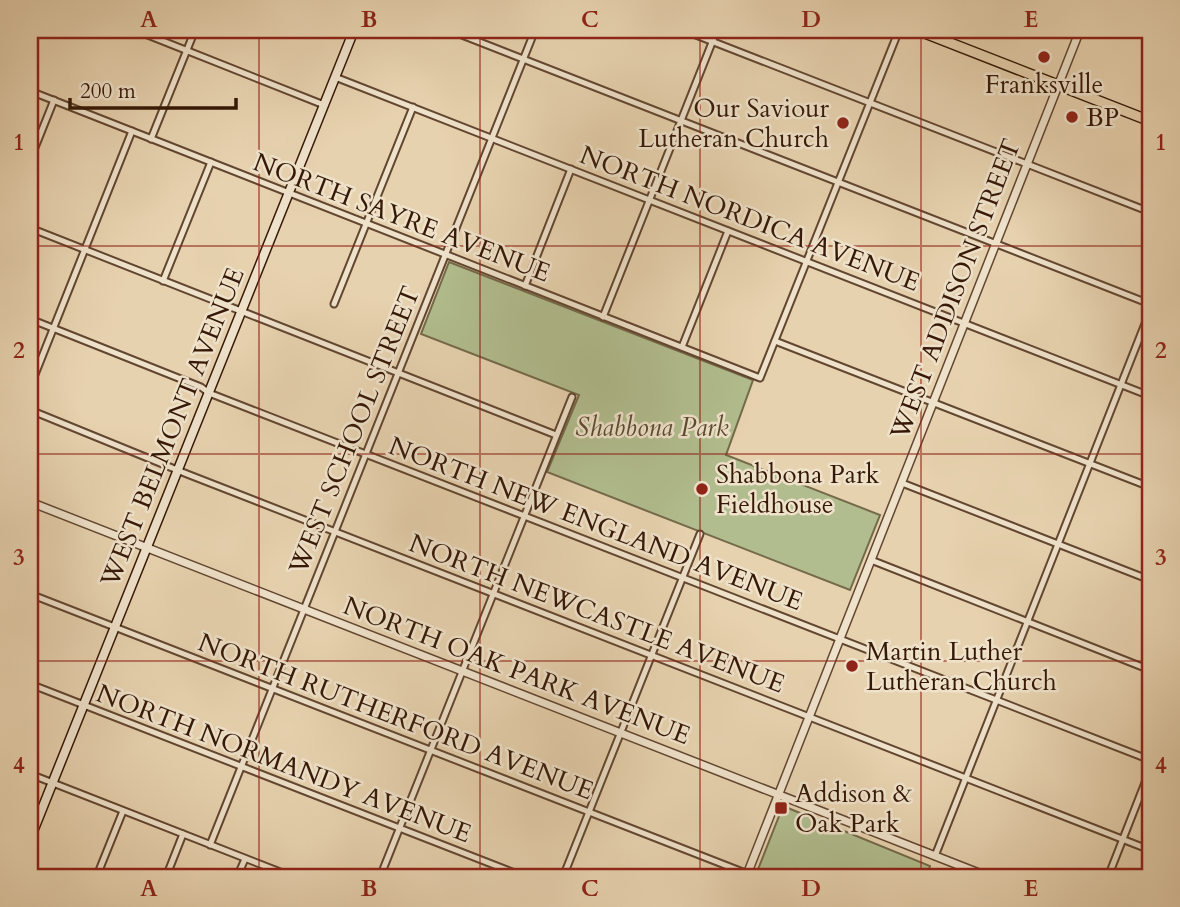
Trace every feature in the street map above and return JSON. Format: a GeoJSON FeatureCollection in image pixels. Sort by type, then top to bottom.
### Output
{"type":"FeatureCollection","features":[{"type":"Feature","properties":{"kind":"main road","name":"WEST BELMONT AVENUE"},"geometry":{"type":"LineString","coordinates":[[30,839],[354,30]]}},
{"type":"Feature","properties":{"kind":"main road"},"geometry":{"type":"LineString","coordinates":[[917,30],[1150,121]]}},
{"type":"Feature","properties":{"kind":"street"},"geometry":{"type":"LineString","coordinates":[[135,30],[324,105]]}},
{"type":"Feature","properties":{"kind":"street"},"geometry":{"type":"LineString","coordinates":[[151,139],[195,30]]}},
{"type":"Feature","properties":{"kind":"street"},"geometry":{"type":"LineString","coordinates":[[449,30],[1150,304]]}},
{"type":"Feature","properties":{"kind":"street","name":"WEST SCHOOL STREET"},"geometry":{"type":"LineString","coordinates":[[211,845],[535,30]]}},
{"type":"Feature","properties":{"kind":"street"},"geometry":{"type":"LineString","coordinates":[[683,30],[1150,212]]}},
{"type":"Feature","properties":{"kind":"street"},"geometry":{"type":"LineString","coordinates":[[603,317],[717,30]]}},
{"type":"Feature","properties":{"kind":"street"},"geometry":{"type":"LineString","coordinates":[[898,30],[775,341],[1150,487]]}},
{"type":"Feature","properties":{"kind":"street","name":"WEST ADDISON STREET"},"geometry":{"type":"LineString","coordinates":[[747,875],[1080,30]]}},
{"type":"Feature","properties":{"kind":"street"},"geometry":{"type":"LineString","coordinates":[[1145,30],[1150,32]]}},
{"type":"Feature","properties":{"kind":"street","name":"NORTH NORDICA AVENUE"},"geometry":{"type":"LineString","coordinates":[[335,77],[1150,396]]}},
{"type":"Feature","properties":{"kind":"street","name":"NORTH SAYRE AVENUE"},"geometry":{"type":"LineString","coordinates":[[30,91],[760,378],[775,341]]}},
{"type":"Feature","properties":{"kind":"street"},"geometry":{"type":"LineString","coordinates":[[30,160],[54,100]]}},
{"type":"Feature","properties":{"kind":"street"},"geometry":{"type":"LineString","coordinates":[[334,304],[413,107]]}},
{"type":"Feature","properties":{"kind":"street"},"geometry":{"type":"LineString","coordinates":[[30,387],[132,131]]}},
{"type":"Feature","properties":{"kind":"street"},"geometry":{"type":"LineString","coordinates":[[163,281],[211,162]]}},
{"type":"Feature","properties":{"kind":"street"},"geometry":{"type":"LineString","coordinates":[[525,286],[571,169]]}},
{"type":"Feature","properties":{"kind":"street"},"geometry":{"type":"LineString","coordinates":[[30,228],[556,435]]}},
{"type":"Feature","properties":{"kind":"street"},"geometry":{"type":"LineString","coordinates":[[682,347],[728,230]]}},
{"type":"Feature","properties":{"kind":"street"},"geometry":{"type":"LineString","coordinates":[[935,856],[1150,311]]}},
{"type":"Feature","properties":{"kind":"street","name":"NORTH NEW ENGLAND AVENUE"},"geometry":{"type":"LineString","coordinates":[[30,319],[201,387],[209,393],[1150,760]]}},
{"type":"Feature","properties":{"kind":"street"},"geometry":{"type":"LineString","coordinates":[[380,877],[572,397]]}},
{"type":"Feature","properties":{"kind":"street","name":"NORTH NEWCASTLE AVENUE"},"geometry":{"type":"LineString","coordinates":[[30,410],[334,532],[1150,850]]}},
{"type":"Feature","properties":{"kind":"street"},"geometry":{"type":"LineString","coordinates":[[902,483],[1150,580]]}},
{"type":"Feature","properties":{"kind":"street","name":"NORTH OAK PARK AVENUE"},"geometry":{"type":"LineString","coordinates":[[30,502],[989,877]]}},
{"type":"Feature","properties":{"kind":"street"},"geometry":{"type":"LineString","coordinates":[[563,877],[699,534]]}},
{"type":"Feature","properties":{"kind":"street"},"geometry":{"type":"LineString","coordinates":[[871,560],[1150,670]]}},
{"type":"Feature","properties":{"kind":"street","name":"NORTH RUTHERFORD AVENUE"},"geometry":{"type":"LineString","coordinates":[[30,594],[747,875]]}},
{"type":"Feature","properties":{"kind":"street","name":"NORTH NORMANDY AVENUE"},"geometry":{"type":"LineString","coordinates":[[30,684],[525,877]]}},
{"type":"Feature","properties":{"kind":"street"},"geometry":{"type":"LineString","coordinates":[[1108,877],[1150,770]]}},
{"type":"Feature","properties":{"kind":"street"},"geometry":{"type":"LineString","coordinates":[[30,774],[293,877]]}},
{"type":"Feature","properties":{"kind":"street"},"geometry":{"type":"LineString","coordinates":[[98,873],[122,811]]}},
{"type":"Feature","properties":{"kind":"street"},"geometry":{"type":"LineString","coordinates":[[166,877],[183,834]]}},
{"type":"Feature","properties":{"kind":"street"},"geometry":{"type":"LineString","coordinates":[[237,877],[245,859]]}},
{"type":"Feature","properties":{"kind":"green space","name":"Shabbona Park"},"geometry":{"type":"Polygon","coordinates":[[[449,262],[753,380],[726,455],[880,515],[850,590],[547,472],[579,395],[421,334],[449,262]]]}},
{"type":"Feature","properties":{"kind":"green space"},"geometry":{"type":"Polygon","coordinates":[[[783,806],[930,866],[927,877],[755,877],[783,806]]]}},
{"type":"Feature","properties":{"kind":"place","name":"Franksville"},"geometry":{"type":"Point","coordinates":[1044,57]}},
{"type":"Feature","properties":{"kind":"place","name":"BP"},"geometry":{"type":"Point","coordinates":[1072,117]}},
{"type":"Feature","properties":{"kind":"place","name":"Our Saviour Lutheran Church"},"geometry":{"type":"Point","coordinates":[843,123]}},
{"type":"Feature","properties":{"kind":"place","name":"Shabbona Park Fieldhouse"},"geometry":{"type":"Point","coordinates":[702,489]}},
{"type":"Feature","properties":{"kind":"place","name":"Martin Luther Lutheran Church"},"geometry":{"type":"Point","coordinates":[852,666]}},
{"type":"Feature","properties":{"kind":"place","name":"Addison & Oak Park"},"geometry":{"type":"Point","coordinates":[781,808]}}]}
